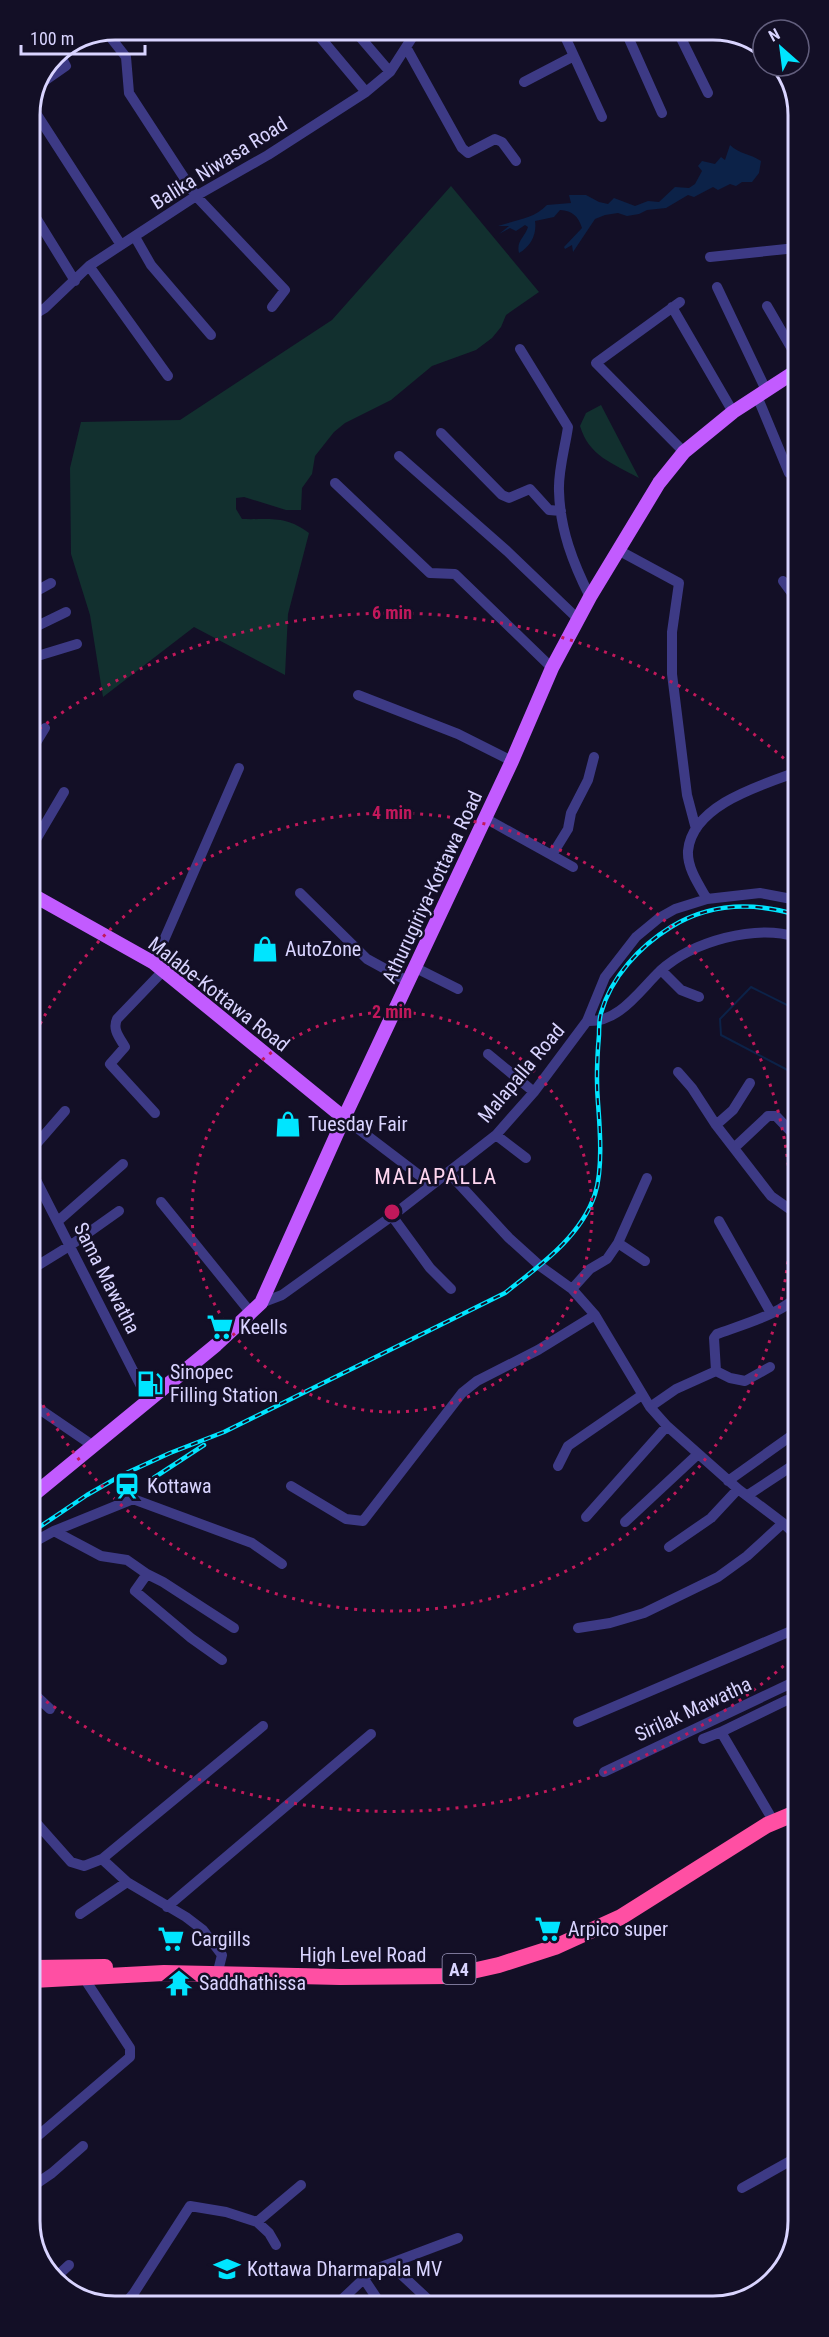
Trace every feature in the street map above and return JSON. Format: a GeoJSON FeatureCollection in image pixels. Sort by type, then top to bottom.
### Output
{"type":"FeatureCollection","features":[{"type":"Feature","properties":{"kind":"highway","name":"High Level Road"},"geometry":{"type":"LineString","coordinates":[[41,1968],[219,1967],[427,1972],[461,1969],[553,1941],[620,1914],[771,1817],[788,1814]]}},
{"type":"Feature","properties":{"kind":"highway","name":"High Level Road"},"geometry":{"type":"LineString","coordinates":[[41,1980],[164,1973],[340,1977],[450,1976],[499,1965],[555,1947],[620,1914],[766,1825],[788,1816]]}},
{"type":"Feature","properties":{"kind":"main road","name":"Athurugiriya-Kottawa Road"},"geometry":{"type":"LineString","coordinates":[[41,1488],[256,1308],[512,761],[552,668],[590,597],[659,483],[684,452],[732,412],[788,376]]}},
{"type":"Feature","properties":{"kind":"main road","name":"Malabe-Kottawa Road"},"geometry":{"type":"LineString","coordinates":[[41,900],[158,967],[344,1118]]}},
{"type":"Feature","properties":{"kind":"street"},"geometry":{"type":"LineString","coordinates":[[113,41],[126,57],[129,93],[196,196],[285,290],[272,307]]}},
{"type":"Feature","properties":{"kind":"street"},"geometry":{"type":"LineString","coordinates":[[323,41],[366,92]]}},
{"type":"Feature","properties":{"kind":"street"},"geometry":{"type":"LineString","coordinates":[[363,41],[390,72]]}},
{"type":"Feature","properties":{"kind":"street","name":"Balika Niwasa Road"},"geometry":{"type":"LineString","coordinates":[[41,310],[89,266],[196,196],[267,155],[366,92],[390,72],[410,41]]}},
{"type":"Feature","properties":{"kind":"street"},"geometry":{"type":"LineString","coordinates":[[567,41],[602,117]]}},
{"type":"Feature","properties":{"kind":"street"},"geometry":{"type":"LineString","coordinates":[[630,41],[662,113]]}},
{"type":"Feature","properties":{"kind":"street"},"geometry":{"type":"LineString","coordinates":[[682,41],[708,93]]}},
{"type":"Feature","properties":{"kind":"street"},"geometry":{"type":"LineString","coordinates":[[406,47],[462,148],[468,153],[495,139],[502,142],[516,161]]}},
{"type":"Feature","properties":{"kind":"street"},"geometry":{"type":"LineString","coordinates":[[524,82],[574,56]]}},
{"type":"Feature","properties":{"kind":"street"},"geometry":{"type":"LineString","coordinates":[[52,76],[66,66],[63,61]]}},
{"type":"Feature","properties":{"kind":"street"},"geometry":{"type":"LineString","coordinates":[[41,121],[121,245]]}},
{"type":"Feature","properties":{"kind":"street"},"geometry":{"type":"LineString","coordinates":[[41,226],[75,281]]}},
{"type":"Feature","properties":{"kind":"street"},"geometry":{"type":"LineString","coordinates":[[135,237],[151,264],[211,335]]}},
{"type":"Feature","properties":{"kind":"street"},"geometry":{"type":"LineString","coordinates":[[710,257],[788,249]]}},
{"type":"Feature","properties":{"kind":"street"},"geometry":{"type":"LineString","coordinates":[[89,266],[168,376]]}},
{"type":"Feature","properties":{"kind":"street"},"geometry":{"type":"LineString","coordinates":[[717,287],[761,393],[788,470]]}},
{"type":"Feature","properties":{"kind":"street"},"geometry":{"type":"LineString","coordinates":[[684,452],[596,363],[676,305],[732,412]]}},
{"type":"Feature","properties":{"kind":"street"},"geometry":{"type":"LineString","coordinates":[[767,306],[788,342]]}},
{"type":"Feature","properties":{"kind":"street"},"geometry":{"type":"LineString","coordinates":[[520,349],[568,427],[559,489],[563,531],[575,568],[590,597]]}},
{"type":"Feature","properties":{"kind":"street"},"geometry":{"type":"LineString","coordinates":[[441,433],[502,495],[509,498],[530,489],[549,510],[561,511]]}},
{"type":"Feature","properties":{"kind":"street"},"geometry":{"type":"LineString","coordinates":[[399,456],[507,551],[578,619]]}},
{"type":"Feature","properties":{"kind":"street"},"geometry":{"type":"LineString","coordinates":[[335,483],[430,573],[455,574],[552,668]]}},
{"type":"Feature","properties":{"kind":"street"},"geometry":{"type":"LineString","coordinates":[[618,550],[679,583],[672,632],[672,674],[687,795],[696,829]]}},
{"type":"Feature","properties":{"kind":"street"},"geometry":{"type":"LineString","coordinates":[[783,581],[788,588]]}},
{"type":"Feature","properties":{"kind":"street"},"geometry":{"type":"LineString","coordinates":[[41,588],[51,583]]}},
{"type":"Feature","properties":{"kind":"street"},"geometry":{"type":"LineString","coordinates":[[41,624],[66,612]]}},
{"type":"Feature","properties":{"kind":"street"},"geometry":{"type":"LineString","coordinates":[[41,655],[77,644]]}},
{"type":"Feature","properties":{"kind":"street"},"geometry":{"type":"LineString","coordinates":[[357,695],[458,734],[512,761]]}},
{"type":"Feature","properties":{"kind":"street"},"geometry":{"type":"LineString","coordinates":[[41,735],[45,728]]}},
{"type":"Feature","properties":{"kind":"street"},"geometry":{"type":"LineString","coordinates":[[552,855],[568,829],[571,813],[588,780],[594,757]]}},
{"type":"Feature","properties":{"kind":"street"},"geometry":{"type":"LineString","coordinates":[[155,1113],[110,1064],[125,1047],[114,1025],[158,967],[238,768]]}},
{"type":"Feature","properties":{"kind":"street"},"geometry":{"type":"LineString","coordinates":[[707,899],[692,871],[688,851],[696,829],[710,814],[742,792],[788,775]]}},
{"type":"Feature","properties":{"kind":"street"},"geometry":{"type":"LineString","coordinates":[[41,831],[64,792]]}},
{"type":"Feature","properties":{"kind":"street"},"geometry":{"type":"LineString","coordinates":[[485,818],[573,867]]}},
{"type":"Feature","properties":{"kind":"street"},"geometry":{"type":"LineString","coordinates":[[300,893],[367,959],[409,982]]}},
{"type":"Feature","properties":{"kind":"street","name":"Malapalla Road"},"geometry":{"type":"LineString","coordinates":[[256,1308],[282,1295],[392,1216],[496,1135],[534,1092],[587,1021],[605,977],[636,937],[659,918],[675,909],[707,899],[760,893],[788,898]]}},
{"type":"Feature","properties":{"kind":"street"},"geometry":{"type":"LineString","coordinates":[[587,1021],[600,1022],[622,1009],[661,970],[688,951],[741,933],[788,935]]}},
{"type":"Feature","properties":{"kind":"street"},"geometry":{"type":"LineString","coordinates":[[416,968],[458,989]]}},
{"type":"Feature","properties":{"kind":"street"},"geometry":{"type":"LineString","coordinates":[[661,970],[681,990],[699,997]]}},
{"type":"Feature","properties":{"kind":"street"},"geometry":{"type":"LineString","coordinates":[[488,1054],[534,1092]]}},
{"type":"Feature","properties":{"kind":"street"},"geometry":{"type":"LineString","coordinates":[[678,1072],[771,1196],[788,1208]]}},
{"type":"Feature","properties":{"kind":"street"},"geometry":{"type":"LineString","coordinates":[[716,1125],[733,1110],[750,1083]]}},
{"type":"Feature","properties":{"kind":"street"},"geometry":{"type":"LineString","coordinates":[[41,1139],[65,1111]]}},
{"type":"Feature","properties":{"kind":"street"},"geometry":{"type":"LineString","coordinates":[[734,1148],[768,1116],[776,1116],[788,1129]]}},
{"type":"Feature","properties":{"kind":"street"},"geometry":{"type":"LineString","coordinates":[[344,1118],[432,1185]]}},
{"type":"Feature","properties":{"kind":"street"},"geometry":{"type":"LineString","coordinates":[[496,1135],[526,1158]]}},
{"type":"Feature","properties":{"kind":"street"},"geometry":{"type":"LineString","coordinates":[[58,1221],[123,1164]]}},
{"type":"Feature","properties":{"kind":"street"},"geometry":{"type":"LineString","coordinates":[[449,1173],[509,1238],[540,1266],[572,1288],[595,1315],[642,1395],[667,1426],[728,1481],[786,1525],[718,1577],[644,1613],[578,1629]]}},
{"type":"Feature","properties":{"kind":"street"},"geometry":{"type":"LineString","coordinates":[[572,1288],[590,1269],[607,1259],[618,1243],[648,1178]]}},
{"type":"Feature","properties":{"kind":"street","name":"Sama Mawatha"},"geometry":{"type":"LineString","coordinates":[[41,1189],[148,1400]]}},
{"type":"Feature","properties":{"kind":"street"},"geometry":{"type":"LineString","coordinates":[[161,1202],[256,1308]]}},
{"type":"Feature","properties":{"kind":"street"},"geometry":{"type":"LineString","coordinates":[[41,1263],[119,1211]]}},
{"type":"Feature","properties":{"kind":"street"},"geometry":{"type":"LineString","coordinates":[[392,1216],[430,1268],[451,1289]]}},
{"type":"Feature","properties":{"kind":"street"},"geometry":{"type":"LineString","coordinates":[[719,1221],[771,1313]]}},
{"type":"Feature","properties":{"kind":"street"},"geometry":{"type":"LineString","coordinates":[[618,1243],[645,1261]]}},
{"type":"Feature","properties":{"kind":"street"},"geometry":{"type":"LineString","coordinates":[[716,1371],[714,1338],[717,1334],[788,1304]]}},
{"type":"Feature","properties":{"kind":"street"},"geometry":{"type":"LineString","coordinates":[[291,1486],[346,1519],[363,1521],[462,1393],[477,1381],[538,1350],[595,1315]]}},
{"type":"Feature","properties":{"kind":"street"},"geometry":{"type":"LineString","coordinates":[[716,1371],[730,1378],[745,1381],[770,1367]]}},
{"type":"Feature","properties":{"kind":"street"},"geometry":{"type":"LineString","coordinates":[[650,1407],[676,1389],[716,1371]]}},
{"type":"Feature","properties":{"kind":"street"},"geometry":{"type":"LineString","coordinates":[[558,1466],[568,1446],[642,1395]]}},
{"type":"Feature","properties":{"kind":"street"},"geometry":{"type":"LineString","coordinates":[[41,1410],[92,1445]]}},
{"type":"Feature","properties":{"kind":"street"},"geometry":{"type":"LineString","coordinates":[[586,1517],[667,1426]]}},
{"type":"Feature","properties":{"kind":"street"},"geometry":{"type":"LineString","coordinates":[[728,1481],[788,1438]]}},
{"type":"Feature","properties":{"kind":"street"},"geometry":{"type":"LineString","coordinates":[[625,1522],[698,1454]]}},
{"type":"Feature","properties":{"kind":"street"},"geometry":{"type":"LineString","coordinates":[[669,1547],[743,1492],[788,1467]]}},
{"type":"Feature","properties":{"kind":"street"},"geometry":{"type":"LineString","coordinates":[[41,1539],[54,1531],[133,1499],[252,1544],[282,1564]]}},
{"type":"Feature","properties":{"kind":"street"},"geometry":{"type":"LineString","coordinates":[[54,1531],[101,1557],[127,1560],[234,1628]]}},
{"type":"Feature","properties":{"kind":"street"},"geometry":{"type":"LineString","coordinates":[[147,1574],[135,1591],[191,1638],[222,1660]]}},
{"type":"Feature","properties":{"kind":"street"},"geometry":{"type":"LineString","coordinates":[[578,1722],[788,1632]]}},
{"type":"Feature","properties":{"kind":"street","name":"Sirilak Mawatha"},"geometry":{"type":"LineString","coordinates":[[604,1772],[788,1685]]}},
{"type":"Feature","properties":{"kind":"street"},"geometry":{"type":"LineString","coordinates":[[41,1700],[50,1709]]}},
{"type":"Feature","properties":{"kind":"street"},"geometry":{"type":"LineString","coordinates":[[703,1739],[788,1700]]}},
{"type":"Feature","properties":{"kind":"street"},"geometry":{"type":"LineString","coordinates":[[41,1828],[71,1862],[84,1866],[102,1859],[263,1726]]}},
{"type":"Feature","properties":{"kind":"street"},"geometry":{"type":"LineString","coordinates":[[721,1732],[771,1817]]}},
{"type":"Feature","properties":{"kind":"street"},"geometry":{"type":"LineString","coordinates":[[167,1907],[372,1734]]}},
{"type":"Feature","properties":{"kind":"street"},"geometry":{"type":"LineString","coordinates":[[102,1859],[128,1882],[186,1917],[202,1930],[222,1955],[219,1967]]}},
{"type":"Feature","properties":{"kind":"street"},"geometry":{"type":"LineString","coordinates":[[81,1914],[128,1882]]}},
{"type":"Feature","properties":{"kind":"street"},"geometry":{"type":"LineString","coordinates":[[41,2133],[130,2057],[130,2049],[84,1977]]}},
{"type":"Feature","properties":{"kind":"street"},"geometry":{"type":"LineString","coordinates":[[41,2181],[83,2146]]}},
{"type":"Feature","properties":{"kind":"street"},"geometry":{"type":"LineString","coordinates":[[742,2188],[788,2162]]}},
{"type":"Feature","properties":{"kind":"street"},"geometry":{"type":"LineString","coordinates":[[257,2222],[302,2185]]}},
{"type":"Feature","properties":{"kind":"street"},"geometry":{"type":"LineString","coordinates":[[131,2296],[190,2206],[226,2212],[257,2222],[269,2233],[276,2245]]}},
{"type":"Feature","properties":{"kind":"street"},"geometry":{"type":"LineString","coordinates":[[347,2296],[373,2270],[458,2238]]}},
{"type":"Feature","properties":{"kind":"street"},"geometry":{"type":"LineString","coordinates":[[390,2264],[425,2296]]}},
{"type":"Feature","properties":{"kind":"street"},"geometry":{"type":"LineString","coordinates":[[61,2273],[69,2265]]}},
{"type":"Feature","properties":{"kind":"street"},"geometry":{"type":"LineString","coordinates":[[364,2278],[376,2296]]}},
{"type":"Feature","properties":{"kind":"green space"},"geometry":{"type":"Polygon","coordinates":[[[451,186],[539,292],[506,315],[501,327],[492,338],[476,350],[432,366],[391,400],[345,423],[334,432],[315,456],[312,474],[302,488],[301,510],[286,510],[244,497],[236,498],[236,509],[242,519],[284,521],[309,533],[288,614],[285,675],[194,627],[103,697],[90,615],[71,554],[70,468],[81,422],[180,420],[332,320],[451,186]]]}},
{"type":"Feature","properties":{"kind":"green space"},"geometry":{"type":"Polygon","coordinates":[[[601,405],[639,478],[603,458],[589,445],[584,436],[580,426],[586,413],[601,405]]]}},
{"type":"Feature","properties":{"kind":"water"},"geometry":{"type":"Polygon","coordinates":[[[730,145],[761,161],[759,173],[752,182],[742,182],[736,186],[730,184],[718,190],[713,187],[694,197],[688,195],[666,208],[647,210],[627,216],[618,213],[605,215],[595,219],[573,252],[572,245],[565,249],[564,247],[582,228],[574,215],[565,211],[560,210],[554,217],[535,221],[532,239],[519,253],[520,242],[528,227],[525,225],[516,231],[510,228],[499,234],[509,226],[498,226],[530,216],[547,205],[571,203],[569,195],[586,195],[608,204],[614,198],[635,206],[648,201],[659,202],[675,187],[689,188],[695,184],[702,171],[698,166],[702,161],[715,164],[721,157],[725,160],[730,145]]]}},
{"type":"Feature","properties":{"kind":"waterway"},"geometry":{"type":"LineString","coordinates":[[788,1006],[751,987],[720,1019],[721,1035],[788,1070]]}},
{"type":"Feature","properties":{"kind":"railway"},"geometry":{"type":"LineString","coordinates":[[41,1526],[122,1475],[224,1432],[505,1293],[558,1250],[580,1224],[589,1209],[598,1184],[600,1161],[597,1077],[599,1021],[606,1000],[619,975],[648,943],[671,927],[701,913],[732,907],[765,908],[788,913]]}},
{"type":"Feature","properties":{"kind":"railway"},"geometry":{"type":"LineString","coordinates":[[152,1479],[204,1445]]}},
{"type":"Feature","properties":{"kind":"place","name":"AutoZone"},"geometry":{"type":"Point","coordinates":[265,949]}},
{"type":"Feature","properties":{"kind":"place","name":"Tuesday Fair"},"geometry":{"type":"Point","coordinates":[288,1124]}},
{"type":"Feature","properties":{"kind":"place","name":"Keells"},"geometry":{"type":"Point","coordinates":[220,1327]}},
{"type":"Feature","properties":{"kind":"place","name":"Sinopec Filling Station"},"geometry":{"type":"Point","coordinates":[150,1384]}},
{"type":"Feature","properties":{"kind":"place","name":"Kottawa"},"geometry":{"type":"Point","coordinates":[127,1486]}},
{"type":"Feature","properties":{"kind":"place","name":"Arpico super"},"geometry":{"type":"Point","coordinates":[548,1929]}},
{"type":"Feature","properties":{"kind":"place","name":"Cargills"},"geometry":{"type":"Point","coordinates":[171,1939]}},
{"type":"Feature","properties":{"kind":"place","name":"Saddhathissa"},"geometry":{"type":"Point","coordinates":[179,1983]}},
{"type":"Feature","properties":{"kind":"place","name":"Kottawa Dharmapala MV"},"geometry":{"type":"Point","coordinates":[227,2269]}},
{"type":"Feature","properties":{"kind":"district","name":"MALAPALLA"},"geometry":{"type":"Point","coordinates":[436,1176]}}]}
